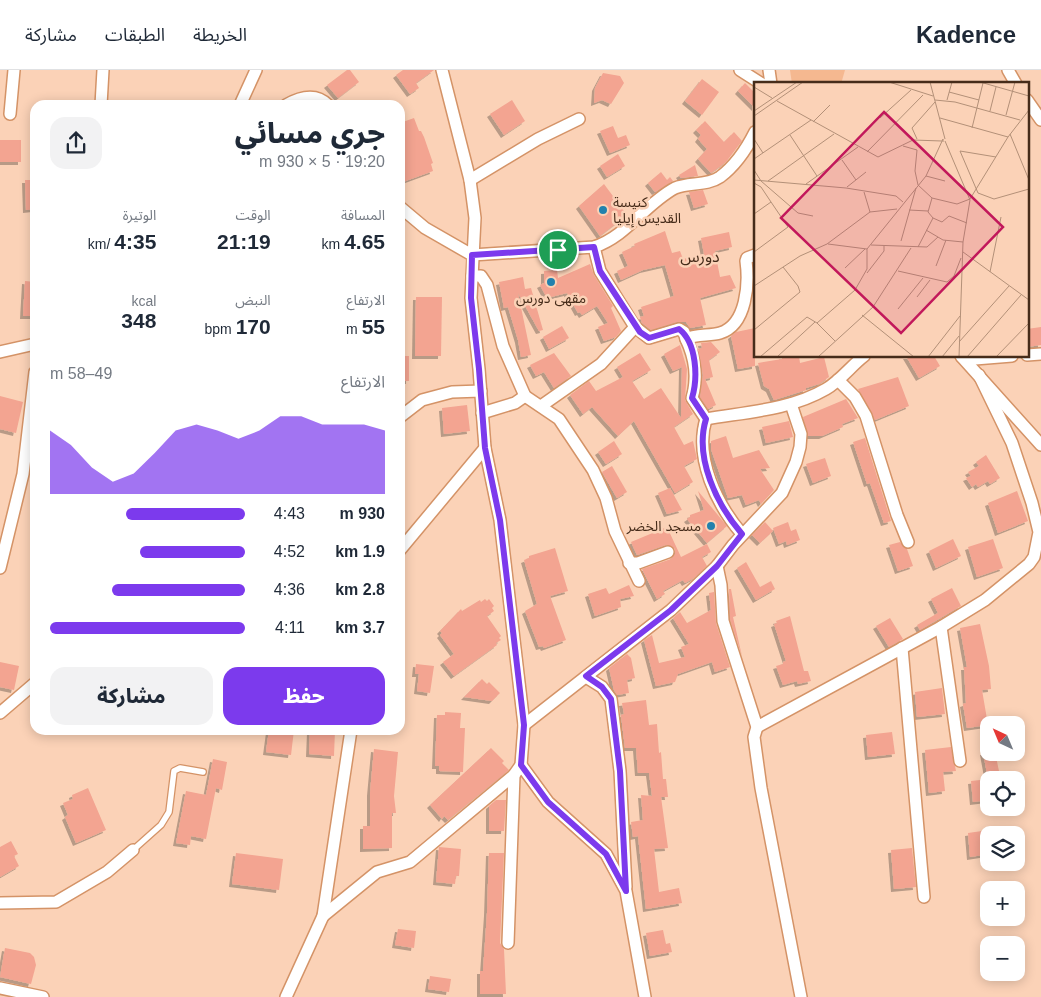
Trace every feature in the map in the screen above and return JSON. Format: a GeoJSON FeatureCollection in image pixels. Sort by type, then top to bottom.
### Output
{"type":"FeatureCollection","features":[{"type":"Feature","properties":{"kind":"street"},"geometry":{"type":"LineString","coordinates":[[10,114],[14,70]]}},
{"type":"Feature","properties":{"kind":"street"},"geometry":{"type":"LineString","coordinates":[[101,100],[103,70]]}},
{"type":"Feature","properties":{"kind":"street"},"geometry":{"type":"LineString","coordinates":[[242,100],[256,70]]}},
{"type":"Feature","properties":{"kind":"street"},"geometry":{"type":"LineString","coordinates":[[442,70],[470,180],[475,218],[471,298],[485,448],[500,520],[524,725],[518,770],[508,943]]}},
{"type":"Feature","properties":{"kind":"street"},"geometry":{"type":"LineString","coordinates":[[740,70],[759,82]]}},
{"type":"Feature","properties":{"kind":"street"},"geometry":{"type":"LineString","coordinates":[[1008,70],[1015,82]]}},
{"type":"Feature","properties":{"kind":"street"},"geometry":{"type":"LineString","coordinates":[[297,100],[302,98],[318,98],[321,100]]}},
{"type":"Feature","properties":{"kind":"street"},"geometry":{"type":"LineString","coordinates":[[1028,101],[1041,120]]}},
{"type":"Feature","properties":{"kind":"street"},"geometry":{"type":"LineString","coordinates":[[470,180],[538,139],[579,119]]}},
{"type":"Feature","properties":{"kind":"street"},"geometry":{"type":"LineString","coordinates":[[405,211],[425,228],[472,255],[594,247],[610,242],[656,201],[676,188],[717,179],[732,168],[745,152],[754,134]]}},
{"type":"Feature","properties":{"kind":"street"},"geometry":{"type":"LineString","coordinates":[[594,247],[600,271],[635,327],[649,338],[679,329],[684,332],[692,352],[695,368],[692,398],[706,419]]}},
{"type":"Feature","properties":{"kind":"street"},"geometry":{"type":"LineString","coordinates":[[686,339],[725,331],[741,315],[748,281],[746,261],[747,258],[754,255]]}},
{"type":"Feature","properties":{"kind":"street"},"geometry":{"type":"LineString","coordinates":[[472,276],[481,276],[486,284],[503,346],[525,396],[559,419],[593,470],[629,563],[638,581]]}},
{"type":"Feature","properties":{"kind":"street"},"geometry":{"type":"LineString","coordinates":[[541,406],[601,364],[635,327]]}},
{"type":"Feature","properties":{"kind":"street"},"geometry":{"type":"LineString","coordinates":[[0,352],[30,345]]}},
{"type":"Feature","properties":{"kind":"street"},"geometry":{"type":"LineString","coordinates":[[1028,355],[1041,354]]}},
{"type":"Feature","properties":{"kind":"street"},"geometry":{"type":"LineString","coordinates":[[706,419],[791,404],[827,389],[862,358]]}},
{"type":"Feature","properties":{"kind":"street"},"geometry":{"type":"LineString","coordinates":[[963,358],[1041,445]]}},
{"type":"Feature","properties":{"kind":"street"},"geometry":{"type":"LineString","coordinates":[[968,358],[987,358]]}},
{"type":"Feature","properties":{"kind":"street"},"geometry":{"type":"LineString","coordinates":[[757,727],[942,627],[985,600],[1030,564],[1034,557],[1039,532],[1012,443],[978,375]]}},
{"type":"Feature","properties":{"kind":"street"},"geometry":{"type":"LineString","coordinates":[[838,380],[855,397],[866,416],[897,515],[908,542]]}},
{"type":"Feature","properties":{"kind":"street"},"geometry":{"type":"LineString","coordinates":[[405,413],[422,400],[452,392],[481,391]]}},
{"type":"Feature","properties":{"kind":"street"},"geometry":{"type":"LineString","coordinates":[[482,413],[515,403],[525,396]]}},
{"type":"Feature","properties":{"kind":"street"},"geometry":{"type":"LineString","coordinates":[[524,725],[671,610],[717,566],[742,534],[782,493],[796,462],[801,434],[791,404]]}},
{"type":"Feature","properties":{"kind":"street"},"geometry":{"type":"LineString","coordinates":[[706,419],[701,434],[714,490],[730,520],[742,534]]}},
{"type":"Feature","properties":{"kind":"street"},"geometry":{"type":"LineString","coordinates":[[405,544],[485,448]]}},
{"type":"Feature","properties":{"kind":"street"},"geometry":{"type":"LineString","coordinates":[[0,568],[29,475],[30,458]]}},
{"type":"Feature","properties":{"kind":"street"},"geometry":{"type":"LineString","coordinates":[[629,563],[638,563],[668,552]]}},
{"type":"Feature","properties":{"kind":"street"},"geometry":{"type":"LineString","coordinates":[[717,566],[721,585],[723,621],[757,727],[754,738],[761,788],[801,997]]}},
{"type":"Feature","properties":{"kind":"street"},"geometry":{"type":"LineString","coordinates":[[942,627],[960,761]]}},
{"type":"Feature","properties":{"kind":"street"},"geometry":{"type":"LineString","coordinates":[[902,648],[924,897]]}},
{"type":"Feature","properties":{"kind":"street"},"geometry":{"type":"LineString","coordinates":[[586,676],[602,687],[611,699],[620,771],[626,891],[645,997]]}},
{"type":"Feature","properties":{"kind":"street"},"geometry":{"type":"LineString","coordinates":[[0,713],[30,686]]}},
{"type":"Feature","properties":{"kind":"street"},"geometry":{"type":"LineString","coordinates":[[286,997],[323,916],[350,735]]}},
{"type":"Feature","properties":{"kind":"street"},"geometry":{"type":"LineString","coordinates":[[518,770],[548,802],[606,854],[626,891]]}},
{"type":"Feature","properties":{"kind":"street"},"geometry":{"type":"LineString","coordinates":[[323,916],[377,872],[410,862],[518,770]]}},
{"type":"Feature","properties":{"kind":"street"},"geometry":{"type":"LineString","coordinates":[[0,903],[56,902],[107,872],[133,850]]}},
{"type":"Feature","properties":{"kind":"street"},"geometry":{"type":"LineString","coordinates":[[0,988],[43,997]]}},
{"type":"Feature","properties":{"kind":"lane"},"geometry":{"type":"LineString","coordinates":[[133,850],[161,825],[169,812],[174,771],[180,768],[204,772]]}},
{"type":"Feature","properties":{"kind":"shaded area"},"geometry":{"type":"Polygon","coordinates":[[[790,70],[845,70],[842,82],[792,82],[790,70]]]}},
{"type":"Feature","properties":{"kind":"building"},"geometry":{"type":"Polygon","coordinates":[[[347,70],[350,70],[359,82],[338,98],[327,85],[347,70]]]}},
{"type":"Feature","properties":{"kind":"building"},"geometry":{"type":"Polygon","coordinates":[[[403,70],[434,70],[416,83],[419,88],[410,94],[396,75],[403,70]]]}},
{"type":"Feature","properties":{"kind":"building"},"geometry":{"type":"Polygon","coordinates":[[[603,73],[620,76],[624,83],[611,104],[602,100],[594,103],[595,88],[603,73]]]}},
{"type":"Feature","properties":{"kind":"building"},"geometry":{"type":"Polygon","coordinates":[[[702,79],[719,92],[702,115],[685,101],[702,79]]]}},
{"type":"Feature","properties":{"kind":"building"},"geometry":{"type":"Polygon","coordinates":[[[745,83],[754,92],[754,107],[738,91],[745,83]]]}},
{"type":"Feature","properties":{"kind":"building"},"geometry":{"type":"Polygon","coordinates":[[[512,100],[525,121],[504,135],[490,114],[512,100]]]}},
{"type":"Feature","properties":{"kind":"building"},"geometry":{"type":"Polygon","coordinates":[[[414,118],[419,131],[421,131],[424,137],[433,163],[431,164],[433,171],[405,181],[405,121],[414,118]]]}},
{"type":"Feature","properties":{"kind":"building"},"geometry":{"type":"Polygon","coordinates":[[[705,121],[724,142],[734,132],[742,141],[726,162],[711,173],[698,159],[707,149],[698,139],[701,135],[696,130],[705,121]]]}},
{"type":"Feature","properties":{"kind":"building"},"geometry":{"type":"Polygon","coordinates":[[[613,126],[618,138],[626,135],[630,145],[610,153],[600,131],[613,126]]]}},
{"type":"Feature","properties":{"kind":"building"},"geometry":{"type":"Polygon","coordinates":[[[0,140],[21,140],[21,162],[0,162],[0,140]]]}},
{"type":"Feature","properties":{"kind":"building"},"geometry":{"type":"Polygon","coordinates":[[[618,154],[625,166],[607,177],[600,166],[618,154]]]}},
{"type":"Feature","properties":{"kind":"building"},"geometry":{"type":"Polygon","coordinates":[[[695,165],[698,176],[681,178],[679,175],[695,165]]]}},
{"type":"Feature","properties":{"kind":"building"},"geometry":{"type":"Polygon","coordinates":[[[661,172],[667,180],[670,177],[673,181],[655,192],[648,183],[661,172]]]}},
{"type":"Feature","properties":{"kind":"building"},"geometry":{"type":"Polygon","coordinates":[[[25,180],[30,180],[30,210],[26,210],[25,180]]]}},
{"type":"Feature","properties":{"kind":"building","name":"كنيسة القديس إيليا"},"geometry":{"type":"Polygon","coordinates":[[[604,184],[627,215],[600,236],[579,206],[604,184]]]}},
{"type":"Feature","properties":{"kind":"building"},"geometry":{"type":"Polygon","coordinates":[[[703,190],[708,204],[694,208],[689,192],[703,190]]]}},
{"type":"Feature","properties":{"kind":"building"},"geometry":{"type":"Polygon","coordinates":[[[665,231],[672,253],[680,251],[683,259],[704,254],[701,238],[729,232],[732,247],[715,251],[720,277],[730,275],[736,288],[700,298],[706,325],[690,328],[686,322],[677,322],[651,330],[642,323],[640,317],[644,316],[641,307],[674,296],[665,265],[643,270],[621,280],[617,271],[628,266],[622,252],[635,246],[634,244],[665,231]]]}},
{"type":"Feature","properties":{"kind":"building"},"geometry":{"type":"Polygon","coordinates":[[[590,264],[594,275],[613,306],[611,308],[621,331],[616,337],[604,341],[598,327],[608,323],[597,306],[582,315],[580,312],[578,313],[567,293],[547,298],[540,285],[544,283],[544,271],[557,270],[558,278],[590,264]]]}},
{"type":"Feature","properties":{"kind":"building"},"geometry":{"type":"Polygon","coordinates":[[[523,277],[525,289],[531,288],[543,330],[539,331],[518,293],[531,355],[521,357],[508,307],[504,308],[499,282],[523,277]]]}},
{"type":"Feature","properties":{"kind":"building"},"geometry":{"type":"Polygon","coordinates":[[[25,281],[30,282],[30,316],[23,316],[25,281]]]}},
{"type":"Feature","properties":{"kind":"building"},"geometry":{"type":"Polygon","coordinates":[[[416,297],[442,297],[441,356],[415,356],[416,297]]]}},
{"type":"Feature","properties":{"kind":"building"},"geometry":{"type":"Polygon","coordinates":[[[562,326],[569,338],[549,349],[543,337],[562,326]]]}},
{"type":"Feature","properties":{"kind":"building"},"geometry":{"type":"Polygon","coordinates":[[[1041,327],[1041,345],[1028,347],[1028,329],[1041,327]]]}},
{"type":"Feature","properties":{"kind":"building"},"geometry":{"type":"Polygon","coordinates":[[[754,328],[755,366],[738,369],[731,336],[736,332],[754,328]]]}},
{"type":"Feature","properties":{"kind":"building"},"geometry":{"type":"Polygon","coordinates":[[[711,342],[720,352],[709,360],[713,377],[705,379],[716,405],[708,409],[700,397],[703,375],[698,349],[702,348],[701,343],[711,342]]]}},
{"type":"Feature","properties":{"kind":"building"},"geometry":{"type":"Polygon","coordinates":[[[680,345],[687,369],[685,400],[693,414],[674,427],[684,445],[693,441],[697,459],[684,466],[693,482],[675,493],[634,421],[618,436],[592,407],[583,414],[570,395],[589,381],[596,391],[623,377],[617,367],[640,353],[651,370],[632,381],[644,399],[661,388],[681,418],[682,367],[673,371],[664,354],[680,345]]]}},
{"type":"Feature","properties":{"kind":"building"},"geometry":{"type":"Polygon","coordinates":[[[554,353],[571,376],[554,388],[544,372],[536,376],[530,365],[554,353]]]}},
{"type":"Feature","properties":{"kind":"building"},"geometry":{"type":"Polygon","coordinates":[[[405,356],[409,356],[409,381],[405,381],[405,356]]]}},
{"type":"Feature","properties":{"kind":"building"},"geometry":{"type":"Polygon","coordinates":[[[799,358],[800,363],[824,358],[829,377],[819,384],[806,388],[806,390],[774,400],[769,389],[764,386],[758,363],[799,358]]]}},
{"type":"Feature","properties":{"kind":"building"},"geometry":{"type":"Polygon","coordinates":[[[907,358],[935,358],[940,366],[919,378],[907,358]]]}},
{"type":"Feature","properties":{"kind":"building"},"geometry":{"type":"Polygon","coordinates":[[[898,377],[909,406],[875,420],[858,389],[898,377]]]}},
{"type":"Feature","properties":{"kind":"building"},"geometry":{"type":"Polygon","coordinates":[[[0,396],[23,402],[16,433],[0,429],[0,396]]]}},
{"type":"Feature","properties":{"kind":"building"},"geometry":{"type":"Polygon","coordinates":[[[846,399],[858,418],[842,424],[843,427],[822,436],[808,436],[803,417],[846,399]]]}},
{"type":"Feature","properties":{"kind":"building"},"geometry":{"type":"Polygon","coordinates":[[[467,405],[470,431],[444,434],[442,408],[467,405]]]}},
{"type":"Feature","properties":{"kind":"building"},"geometry":{"type":"Polygon","coordinates":[[[789,421],[793,437],[766,443],[762,427],[789,421]]]}},
{"type":"Feature","properties":{"kind":"building"},"geometry":{"type":"Polygon","coordinates":[[[726,436],[733,458],[759,450],[770,468],[760,469],[774,490],[761,504],[759,500],[746,505],[742,495],[728,498],[711,449],[711,441],[726,436]]]}},
{"type":"Feature","properties":{"kind":"building"},"geometry":{"type":"Polygon","coordinates":[[[865,438],[891,521],[884,523],[870,483],[867,484],[853,442],[865,438]]]}},
{"type":"Feature","properties":{"kind":"building"},"geometry":{"type":"Polygon","coordinates":[[[614,441],[622,454],[606,464],[598,452],[614,441]]]}},
{"type":"Feature","properties":{"kind":"building"},"geometry":{"type":"Polygon","coordinates":[[[986,455],[1000,478],[990,484],[988,481],[978,487],[976,484],[972,487],[966,478],[971,476],[968,472],[979,466],[976,462],[986,455]]]}},
{"type":"Feature","properties":{"kind":"building"},"geometry":{"type":"Polygon","coordinates":[[[825,458],[831,476],[813,483],[806,464],[825,458]]]}},
{"type":"Feature","properties":{"kind":"building"},"geometry":{"type":"Polygon","coordinates":[[[612,466],[627,492],[617,498],[602,472],[612,466]]]}},
{"type":"Feature","properties":{"kind":"building"},"geometry":{"type":"Polygon","coordinates":[[[670,488],[682,510],[667,514],[658,493],[670,488]]]}},
{"type":"Feature","properties":{"kind":"building","name":"مسجد الخضر"},"geometry":{"type":"Polygon","coordinates":[[[698,491],[727,526],[707,543],[687,519],[690,515],[704,510],[698,491]]]}},
{"type":"Feature","properties":{"kind":"building"},"geometry":{"type":"Polygon","coordinates":[[[1017,491],[1028,521],[998,533],[988,503],[1017,491]]]}},
{"type":"Feature","properties":{"kind":"building"},"geometry":{"type":"Polygon","coordinates":[[[765,522],[773,531],[760,543],[752,535],[765,522]]]}},
{"type":"Feature","properties":{"kind":"building"},"geometry":{"type":"Polygon","coordinates":[[[788,522],[791,531],[796,529],[800,540],[787,545],[786,541],[779,544],[773,528],[788,522]]]}},
{"type":"Feature","properties":{"kind":"building"},"geometry":{"type":"Polygon","coordinates":[[[667,527],[681,557],[707,544],[711,552],[702,557],[707,566],[694,578],[685,583],[683,580],[663,591],[665,594],[657,599],[642,569],[671,559],[675,554],[675,549],[666,545],[637,555],[631,542],[667,527]]]}},
{"type":"Feature","properties":{"kind":"building"},"geometry":{"type":"Polygon","coordinates":[[[953,539],[961,556],[936,568],[929,551],[953,539]]]}},
{"type":"Feature","properties":{"kind":"building"},"geometry":{"type":"Polygon","coordinates":[[[993,539],[1003,568],[977,577],[968,547],[993,539]]]}},
{"type":"Feature","properties":{"kind":"building"},"geometry":{"type":"Polygon","coordinates":[[[900,542],[907,549],[913,566],[898,571],[889,545],[900,542]]]}},
{"type":"Feature","properties":{"kind":"building"},"geometry":{"type":"Polygon","coordinates":[[[555,548],[568,591],[550,596],[566,640],[544,648],[543,646],[539,647],[525,611],[537,604],[524,560],[529,558],[529,556],[555,548]]]}},
{"type":"Feature","properties":{"kind":"building"},"geometry":{"type":"Polygon","coordinates":[[[746,562],[760,587],[771,581],[775,589],[756,600],[737,568],[746,562]]]}},
{"type":"Feature","properties":{"kind":"building"},"geometry":{"type":"Polygon","coordinates":[[[629,585],[634,596],[620,599],[621,607],[595,616],[588,594],[606,588],[609,594],[629,585]]]}},
{"type":"Feature","properties":{"kind":"building"},"geometry":{"type":"Polygon","coordinates":[[[952,588],[961,606],[920,630],[917,625],[938,613],[931,599],[952,588]]]}},
{"type":"Feature","properties":{"kind":"building"},"geometry":{"type":"Polygon","coordinates":[[[729,589],[731,589],[736,616],[733,617],[742,656],[730,620],[729,589]]]}},
{"type":"Feature","properties":{"kind":"building"},"geometry":{"type":"Polygon","coordinates":[[[714,592],[716,623],[730,667],[715,672],[712,662],[678,674],[675,682],[656,686],[644,640],[652,635],[659,663],[685,657],[681,647],[689,644],[673,618],[680,612],[687,623],[711,610],[709,593],[714,592]]]}},
{"type":"Feature","properties":{"kind":"building"},"geometry":{"type":"Polygon","coordinates":[[[485,599],[487,601],[489,599],[494,606],[492,608],[494,611],[487,616],[501,636],[499,638],[501,640],[496,643],[497,645],[454,676],[443,662],[454,654],[440,635],[442,633],[440,631],[461,609],[462,611],[485,599]]]}},
{"type":"Feature","properties":{"kind":"building"},"geometry":{"type":"Polygon","coordinates":[[[790,616],[804,671],[808,671],[811,681],[798,684],[797,681],[783,685],[776,666],[786,661],[774,624],[777,623],[776,621],[790,616]]]}},
{"type":"Feature","properties":{"kind":"building"},"geometry":{"type":"Polygon","coordinates":[[[890,618],[903,639],[889,647],[876,626],[890,618]]]}},
{"type":"Feature","properties":{"kind":"building"},"geometry":{"type":"Polygon","coordinates":[[[980,624],[989,666],[991,689],[982,690],[986,716],[980,716],[980,726],[967,728],[963,704],[966,703],[964,667],[967,667],[960,628],[980,624]]]}},
{"type":"Feature","properties":{"kind":"building"},"geometry":{"type":"Polygon","coordinates":[[[627,654],[631,658],[635,678],[627,680],[629,693],[617,695],[609,668],[627,654]]]}},
{"type":"Feature","properties":{"kind":"building"},"geometry":{"type":"Polygon","coordinates":[[[0,662],[19,666],[14,690],[0,687],[0,662]]]}},
{"type":"Feature","properties":{"kind":"building"},"geometry":{"type":"Polygon","coordinates":[[[416,664],[434,666],[430,693],[417,691],[419,674],[415,674],[416,664]]]}},
{"type":"Feature","properties":{"kind":"building"},"geometry":{"type":"Polygon","coordinates":[[[482,679],[487,684],[489,682],[500,693],[492,701],[464,697],[482,679]]]}},
{"type":"Feature","properties":{"kind":"building"},"geometry":{"type":"Polygon","coordinates":[[[942,688],[945,714],[917,717],[915,692],[942,688]]]}},
{"type":"Feature","properties":{"kind":"building"},"geometry":{"type":"Polygon","coordinates":[[[646,700],[649,725],[657,724],[659,753],[661,752],[663,779],[666,779],[668,797],[661,797],[668,848],[654,849],[659,892],[679,888],[682,903],[646,909],[638,836],[633,837],[631,822],[643,820],[641,795],[652,796],[649,773],[638,773],[636,748],[625,748],[621,715],[624,714],[622,703],[646,700]]]}},
{"type":"Feature","properties":{"kind":"building"},"geometry":{"type":"Polygon","coordinates":[[[445,712],[461,713],[460,728],[465,728],[463,772],[439,771],[439,766],[435,766],[437,715],[445,715],[445,712]]]}},
{"type":"Feature","properties":{"kind":"building"},"geometry":{"type":"Polygon","coordinates":[[[892,732],[895,754],[868,757],[866,735],[892,732]]]}},
{"type":"Feature","properties":{"kind":"building"},"geometry":{"type":"Polygon","coordinates":[[[268,735],[293,735],[291,755],[266,752],[268,735]]]}},
{"type":"Feature","properties":{"kind":"building"},"geometry":{"type":"Polygon","coordinates":[[[310,735],[335,735],[334,756],[309,754],[310,735]]]}},
{"type":"Feature","properties":{"kind":"building"},"geometry":{"type":"Polygon","coordinates":[[[951,747],[956,771],[943,772],[945,791],[929,793],[925,750],[951,747]]]}},
{"type":"Feature","properties":{"kind":"building"},"geometry":{"type":"Polygon","coordinates":[[[491,748],[504,761],[502,763],[509,770],[448,820],[444,816],[442,819],[430,805],[491,748]]]}},
{"type":"Feature","properties":{"kind":"building"},"geometry":{"type":"Polygon","coordinates":[[[374,749],[398,752],[394,796],[396,813],[392,813],[392,848],[363,849],[363,826],[370,826],[370,793],[374,749]]]}},
{"type":"Feature","properties":{"kind":"building"},"geometry":{"type":"Polygon","coordinates":[[[213,759],[227,762],[222,790],[216,788],[206,839],[191,836],[190,845],[176,843],[186,791],[206,795],[213,759]]]}},
{"type":"Feature","properties":{"kind":"building"},"geometry":{"type":"Polygon","coordinates":[[[985,761],[997,761],[999,771],[986,771],[985,761]]]}},
{"type":"Feature","properties":{"kind":"building"},"geometry":{"type":"Polygon","coordinates":[[[980,780],[980,801],[973,802],[971,781],[980,780]]]}},
{"type":"Feature","properties":{"kind":"building"},"geometry":{"type":"Polygon","coordinates":[[[88,788],[106,830],[76,843],[65,817],[68,815],[63,803],[73,799],[72,795],[88,788]]]}},
{"type":"Feature","properties":{"kind":"building"},"geometry":{"type":"Polygon","coordinates":[[[496,800],[506,800],[504,831],[489,831],[489,806],[496,800]]]}},
{"type":"Feature","properties":{"kind":"building"},"geometry":{"type":"Polygon","coordinates":[[[980,831],[980,855],[970,857],[968,833],[980,831]]]}},
{"type":"Feature","properties":{"kind":"building"},"geometry":{"type":"Polygon","coordinates":[[[11,841],[18,854],[14,856],[19,866],[0,877],[0,847],[11,841]]]}},
{"type":"Feature","properties":{"kind":"building"},"geometry":{"type":"Polygon","coordinates":[[[439,847],[461,849],[459,876],[456,876],[455,884],[436,882],[439,847]]]}},
{"type":"Feature","properties":{"kind":"building"},"geometry":{"type":"Polygon","coordinates":[[[912,848],[916,887],[894,889],[891,850],[912,848]]]}},
{"type":"Feature","properties":{"kind":"building"},"geometry":{"type":"Polygon","coordinates":[[[236,853],[283,859],[279,890],[232,884],[236,853]]]}},
{"type":"Feature","properties":{"kind":"building"},"geometry":{"type":"Polygon","coordinates":[[[489,853],[504,853],[500,943],[504,949],[506,994],[480,994],[480,971],[483,971],[487,913],[489,853]]]}},
{"type":"Feature","properties":{"kind":"building"},"geometry":{"type":"Polygon","coordinates":[[[398,929],[416,931],[414,948],[395,945],[398,929]]]}},
{"type":"Feature","properties":{"kind":"building"},"geometry":{"type":"Polygon","coordinates":[[[663,930],[666,944],[670,943],[672,952],[650,956],[646,933],[663,930]]]}},
{"type":"Feature","properties":{"kind":"building"},"geometry":{"type":"Polygon","coordinates":[[[5,948],[30,953],[34,957],[36,965],[31,984],[0,977],[5,948]]]}},
{"type":"Feature","properties":{"kind":"building"},"geometry":{"type":"Polygon","coordinates":[[[430,976],[451,979],[449,992],[428,989],[430,976]]]}},
{"type":"Feature","properties":{"kind":"place","name":"كنيسة القديس إيليا"},"geometry":{"type":"Point","coordinates":[603,210]}},
{"type":"Feature","properties":{"kind":"place","name":"مقهى دورس"},"geometry":{"type":"Point","coordinates":[551,282]}},
{"type":"Feature","properties":{"kind":"place","name":"مسجد الخضر"},"geometry":{"type":"Point","coordinates":[711,526]}},
{"type":"Feature","properties":{"kind":"district","name":"دورس"},"geometry":{"type":"Point","coordinates":[700,256]}},
{"type":"Feature","properties":{"kind":"route"},"geometry":{"type":"LineString","coordinates":[[594,247],[600,271],[635,327],[649,338],[666,334],[672,330],[679,329],[684,332],[692,352],[695,368],[695,389],[692,398],[706,419],[701,434],[708,471],[714,490],[724,509],[730,520],[742,534],[717,566],[671,610],[586,676],[602,687],[611,699],[620,771],[626,891],[606,854],[573,822],[548,802],[521,765],[524,725],[500,520],[485,448],[471,298],[472,255],[558,250],[594,247]]}}]}
